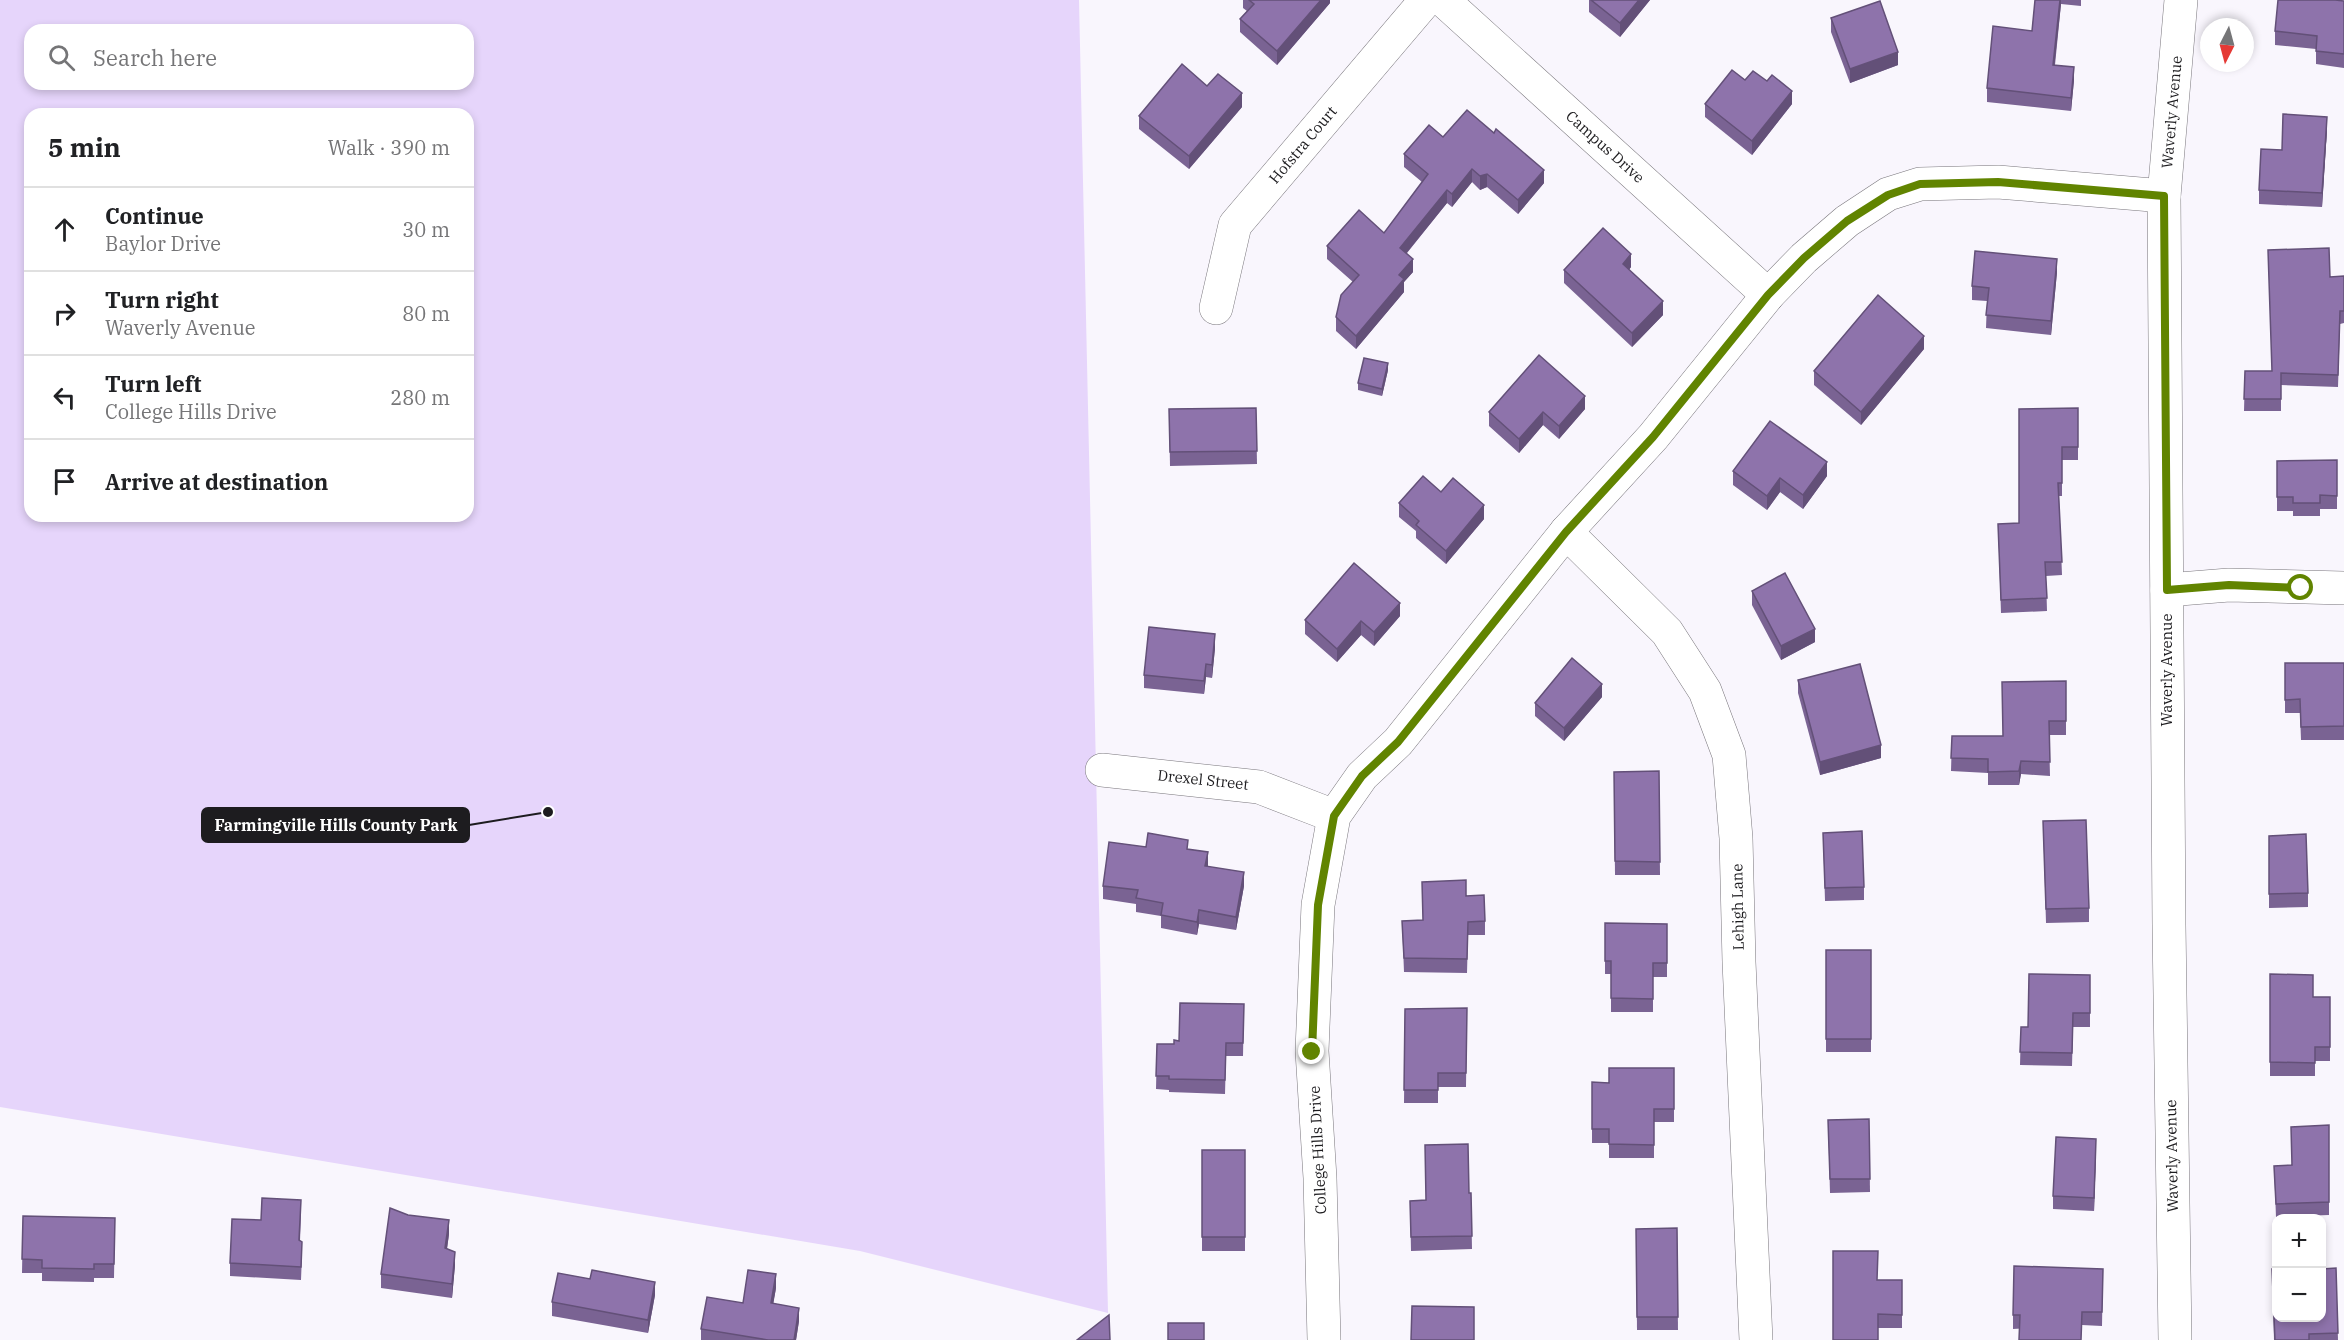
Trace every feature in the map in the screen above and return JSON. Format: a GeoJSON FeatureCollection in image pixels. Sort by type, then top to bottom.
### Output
{"type":"FeatureCollection","features":[{"type":"Feature","properties":{"kind":"street","name":"Hofstra Court"},"geometry":{"type":"LineString","coordinates":[[1216,308],[1235,225],[1426,0]]}},
{"type":"Feature","properties":{"kind":"street","name":"Campus Drive"},"geometry":{"type":"LineString","coordinates":[[1443,0],[1768,295]]}},
{"type":"Feature","properties":{"kind":"street","name":"Waverly Avenue"},"geometry":{"type":"LineString","coordinates":[[2175,1340],[2164,196],[2181,0]]}},
{"type":"Feature","properties":{"kind":"street","name":"College Hills Drive"},"geometry":{"type":"LineString","coordinates":[[1324,1340],[1320,1178],[1312,1052],[1318,905],[1334,816],[1362,776],[1398,742],[1566,532],[1653,437],[1768,295],[1804,258],[1847,221],[1888,195],[1920,184],[1998,182],[2164,196]]}},
{"type":"Feature","properties":{"kind":"street","name":"Lehigh Lane"},"geometry":{"type":"LineString","coordinates":[[1566,532],[1667,632],[1705,691],[1729,755],[1736,838],[1739,962],[1756,1340]]}},
{"type":"Feature","properties":{"kind":"street"},"geometry":{"type":"LineString","coordinates":[[2167,590],[2229,585],[2344,588]]}},
{"type":"Feature","properties":{"kind":"street","name":"Drexel Street"},"geometry":{"type":"LineString","coordinates":[[1102,770],[1259,787],[1334,816]]}},
{"type":"Feature","properties":{"kind":"shaded area"},"geometry":{"type":"Polygon","coordinates":[[[0,0],[1079,0],[1108,1313],[860,1251],[0,1107],[0,0]]]}},
{"type":"Feature","properties":{"kind":"building"},"geometry":{"type":"Polygon","coordinates":[[[1249,0],[1321,0],[1277,51],[1240,19],[1254,4],[1249,0]]]}},
{"type":"Feature","properties":{"kind":"building"},"geometry":{"type":"Polygon","coordinates":[[[1591,0],[1639,0],[1620,23],[1591,0]]]}},
{"type":"Feature","properties":{"kind":"building"},"geometry":{"type":"Polygon","coordinates":[[[2035,0],[2060,0],[2053,65],[2074,67],[2071,98],[1987,88],[1993,26],[2032,31],[2035,0]]]}},
{"type":"Feature","properties":{"kind":"building"},"geometry":{"type":"Polygon","coordinates":[[[2278,0],[2344,1],[2344,54],[2316,51],[2317,36],[2275,31],[2278,0]]]}},
{"type":"Feature","properties":{"kind":"building"},"geometry":{"type":"Polygon","coordinates":[[[1880,1],[1898,52],[1850,69],[1831,18],[1880,1]]]}},
{"type":"Feature","properties":{"kind":"building"},"geometry":{"type":"Polygon","coordinates":[[[1182,64],[1207,86],[1218,74],[1242,93],[1189,156],[1139,116],[1182,64]]]}},
{"type":"Feature","properties":{"kind":"building"},"geometry":{"type":"Polygon","coordinates":[[[1732,70],[1745,80],[1753,71],[1767,81],[1772,75],[1792,91],[1752,141],[1705,104],[1732,70]]]}},
{"type":"Feature","properties":{"kind":"building"},"geometry":{"type":"Polygon","coordinates":[[[1467,110],[1494,133],[1496,129],[1544,170],[1518,200],[1487,174],[1480,176],[1472,169],[1452,194],[1447,190],[1400,248],[1413,259],[1399,275],[1404,279],[1356,336],[1336,317],[1341,295],[1359,275],[1327,246],[1359,210],[1384,233],[1428,174],[1404,154],[1429,125],[1443,137],[1467,110]]]}},
{"type":"Feature","properties":{"kind":"building"},"geometry":{"type":"Polygon","coordinates":[[[2283,114],[2327,117],[2322,193],[2259,190],[2261,149],[2282,150],[2283,114]]]}},
{"type":"Feature","properties":{"kind":"building"},"geometry":{"type":"Polygon","coordinates":[[[1603,228],[1631,254],[1623,264],[1663,301],[1632,333],[1564,270],[1603,228]]]}},
{"type":"Feature","properties":{"kind":"building"},"geometry":{"type":"Polygon","coordinates":[[[2329,248],[2330,277],[2344,276],[2344,311],[2340,311],[2338,375],[2281,373],[2281,399],[2244,399],[2245,371],[2272,371],[2268,250],[2329,248]]]}},
{"type":"Feature","properties":{"kind":"building"},"geometry":{"type":"Polygon","coordinates":[[[1975,251],[2057,259],[2051,321],[1986,315],[1989,288],[1972,286],[1975,251]]]}},
{"type":"Feature","properties":{"kind":"building"},"geometry":{"type":"Polygon","coordinates":[[[1878,295],[1924,336],[1861,412],[1814,371],[1878,295]]]}},
{"type":"Feature","properties":{"kind":"building"},"geometry":{"type":"Polygon","coordinates":[[[1539,355],[1585,396],[1559,426],[1543,412],[1519,439],[1489,412],[1539,355]]]}},
{"type":"Feature","properties":{"kind":"building"},"geometry":{"type":"Polygon","coordinates":[[[1364,358],[1388,363],[1382,389],[1358,383],[1364,358]]]}},
{"type":"Feature","properties":{"kind":"building"},"geometry":{"type":"Polygon","coordinates":[[[1256,408],[1257,451],[1170,452],[1169,409],[1256,408]]]}},
{"type":"Feature","properties":{"kind":"building"},"geometry":{"type":"Polygon","coordinates":[[[2078,408],[2078,447],[2062,447],[2062,483],[2058,483],[2062,562],[2045,562],[2047,598],[2001,600],[1998,524],[2019,523],[2019,409],[2078,408]]]}},
{"type":"Feature","properties":{"kind":"building"},"geometry":{"type":"Polygon","coordinates":[[[1770,421],[1827,462],[1803,495],[1780,478],[1767,496],[1733,471],[1770,421]]]}},
{"type":"Feature","properties":{"kind":"building"},"geometry":{"type":"Polygon","coordinates":[[[2337,460],[2337,496],[2320,495],[2320,503],[2293,503],[2293,497],[2277,497],[2277,461],[2337,460]]]}},
{"type":"Feature","properties":{"kind":"building"},"geometry":{"type":"Polygon","coordinates":[[[1423,476],[1441,492],[1453,478],[1484,505],[1446,551],[1416,525],[1419,521],[1399,503],[1423,476]]]}},
{"type":"Feature","properties":{"kind":"building"},"geometry":{"type":"Polygon","coordinates":[[[1354,563],[1400,603],[1374,632],[1361,621],[1337,649],[1305,620],[1354,563]]]}},
{"type":"Feature","properties":{"kind":"building"},"geometry":{"type":"Polygon","coordinates":[[[1785,573],[1815,629],[1781,646],[1752,591],[1785,573]]]}},
{"type":"Feature","properties":{"kind":"building"},"geometry":{"type":"Polygon","coordinates":[[[1149,627],[1215,634],[1212,665],[1206,664],[1204,681],[1144,675],[1149,627]]]}},
{"type":"Feature","properties":{"kind":"building"},"geometry":{"type":"Polygon","coordinates":[[[1572,658],[1602,684],[1564,728],[1535,703],[1572,658]]]}},
{"type":"Feature","properties":{"kind":"building"},"geometry":{"type":"Polygon","coordinates":[[[2285,663],[2344,663],[2344,726],[2301,727],[2300,699],[2285,700],[2285,663]]]}},
{"type":"Feature","properties":{"kind":"building"},"geometry":{"type":"Polygon","coordinates":[[[1860,664],[1881,745],[1820,762],[1798,680],[1860,664]]]}},
{"type":"Feature","properties":{"kind":"building"},"geometry":{"type":"Polygon","coordinates":[[[2066,681],[2066,721],[2049,721],[2050,762],[2021,761],[2019,771],[1988,772],[1988,759],[1951,758],[1952,736],[2003,736],[2002,682],[2066,681]]]}},
{"type":"Feature","properties":{"kind":"building"},"geometry":{"type":"Polygon","coordinates":[[[1659,771],[1660,862],[1615,861],[1614,772],[1659,771]]]}},
{"type":"Feature","properties":{"kind":"building"},"geometry":{"type":"Polygon","coordinates":[[[2086,820],[2089,908],[2046,909],[2043,821],[2086,820]]]}},
{"type":"Feature","properties":{"kind":"building"},"geometry":{"type":"Polygon","coordinates":[[[1862,831],[1864,887],[1825,888],[1823,833],[1862,831]]]}},
{"type":"Feature","properties":{"kind":"building"},"geometry":{"type":"Polygon","coordinates":[[[1148,833],[1188,840],[1187,849],[1208,852],[1205,866],[1244,872],[1236,917],[1199,910],[1197,922],[1161,915],[1163,903],[1136,898],[1138,890],[1103,886],[1109,842],[1146,847],[1148,833]]]}},
{"type":"Feature","properties":{"kind":"building"},"geometry":{"type":"Polygon","coordinates":[[[2306,834],[2308,893],[2269,894],[2269,836],[2306,834]]]}},
{"type":"Feature","properties":{"kind":"building"},"geometry":{"type":"Polygon","coordinates":[[[1466,880],[1466,896],[1484,895],[1485,921],[1468,922],[1467,959],[1404,958],[1402,921],[1423,920],[1422,882],[1466,880]]]}},
{"type":"Feature","properties":{"kind":"building"},"geometry":{"type":"Polygon","coordinates":[[[1605,923],[1667,924],[1667,963],[1653,963],[1653,999],[1611,998],[1611,961],[1605,961],[1605,923]]]}},
{"type":"Feature","properties":{"kind":"building"},"geometry":{"type":"Polygon","coordinates":[[[1826,950],[1871,950],[1871,1039],[1826,1039],[1826,950]]]}},
{"type":"Feature","properties":{"kind":"building"},"geometry":{"type":"Polygon","coordinates":[[[2029,974],[2090,975],[2090,1013],[2073,1013],[2072,1053],[2020,1052],[2021,1027],[2028,1027],[2029,974]]]}},
{"type":"Feature","properties":{"kind":"building"},"geometry":{"type":"Polygon","coordinates":[[[2270,974],[2313,975],[2313,997],[2330,997],[2330,1047],[2315,1047],[2315,1063],[2270,1062],[2270,974]]]}},
{"type":"Feature","properties":{"kind":"building"},"geometry":{"type":"Polygon","coordinates":[[[1180,1003],[1244,1004],[1243,1043],[1226,1043],[1225,1080],[1169,1079],[1169,1076],[1156,1076],[1157,1044],[1174,1044],[1174,1040],[1179,1041],[1180,1003]]]}},
{"type":"Feature","properties":{"kind":"building"},"geometry":{"type":"Polygon","coordinates":[[[1467,1008],[1466,1073],[1438,1073],[1438,1090],[1404,1090],[1405,1009],[1467,1008]]]}},
{"type":"Feature","properties":{"kind":"building"},"geometry":{"type":"Polygon","coordinates":[[[1609,1068],[1674,1068],[1674,1109],[1654,1109],[1654,1145],[1609,1144],[1609,1129],[1592,1129],[1592,1082],[1609,1083],[1609,1068]]]}},
{"type":"Feature","properties":{"kind":"building"},"geometry":{"type":"Polygon","coordinates":[[[1869,1119],[1870,1179],[1830,1179],[1828,1120],[1869,1119]]]}},
{"type":"Feature","properties":{"kind":"building"},"geometry":{"type":"Polygon","coordinates":[[[2329,1125],[2329,1202],[2276,1204],[2274,1166],[2292,1165],[2291,1127],[2329,1125]]]}},
{"type":"Feature","properties":{"kind":"building"},"geometry":{"type":"Polygon","coordinates":[[[2056,1137],[2096,1139],[2094,1198],[2053,1196],[2056,1137]]]}},
{"type":"Feature","properties":{"kind":"building"},"geometry":{"type":"Polygon","coordinates":[[[1468,1144],[1472,1236],[1411,1237],[1410,1201],[1426,1200],[1425,1145],[1468,1144]]]}},
{"type":"Feature","properties":{"kind":"building"},"geometry":{"type":"Polygon","coordinates":[[[1202,1150],[1245,1150],[1245,1237],[1202,1237],[1202,1150]]]}},
{"type":"Feature","properties":{"kind":"building"},"geometry":{"type":"Polygon","coordinates":[[[262,1198],[301,1200],[299,1240],[302,1242],[301,1267],[230,1263],[232,1219],[261,1220],[262,1198]]]}},
{"type":"Feature","properties":{"kind":"building"},"geometry":{"type":"Polygon","coordinates":[[[390,1208],[408,1215],[449,1220],[445,1248],[455,1252],[452,1284],[381,1274],[390,1208]]]}},
{"type":"Feature","properties":{"kind":"building"},"geometry":{"type":"Polygon","coordinates":[[[23,1216],[115,1218],[114,1264],[94,1264],[94,1269],[42,1268],[42,1260],[22,1259],[23,1216]]]}},
{"type":"Feature","properties":{"kind":"building"},"geometry":{"type":"Polygon","coordinates":[[[1677,1228],[1678,1317],[1637,1317],[1636,1229],[1677,1228]]]}},
{"type":"Feature","properties":{"kind":"building"},"geometry":{"type":"Polygon","coordinates":[[[1833,1251],[1878,1251],[1877,1280],[1902,1280],[1902,1315],[1878,1314],[1878,1340],[1833,1340],[1833,1251]]]}},
{"type":"Feature","properties":{"kind":"building"},"geometry":{"type":"Polygon","coordinates":[[[2014,1266],[2103,1269],[2102,1312],[2082,1312],[2081,1340],[2019,1340],[2020,1315],[2013,1315],[2014,1266]]]}},
{"type":"Feature","properties":{"kind":"building"},"geometry":{"type":"Polygon","coordinates":[[[2336,1268],[2338,1333],[2309,1334],[2309,1340],[2275,1340],[2274,1322],[2326,1322],[2326,1269],[2336,1268]]]}},
{"type":"Feature","properties":{"kind":"building"},"geometry":{"type":"Polygon","coordinates":[[[592,1270],[655,1282],[648,1320],[552,1302],[558,1273],[590,1279],[592,1270]]]}},
{"type":"Feature","properties":{"kind":"building"},"geometry":{"type":"Polygon","coordinates":[[[748,1270],[776,1274],[771,1303],[799,1308],[794,1340],[768,1340],[701,1329],[707,1297],[743,1303],[748,1270]]]}},
{"type":"Feature","properties":{"kind":"building"},"geometry":{"type":"Polygon","coordinates":[[[1412,1306],[1474,1307],[1474,1340],[1411,1340],[1412,1306]]]}},
{"type":"Feature","properties":{"kind":"building"},"geometry":{"type":"Polygon","coordinates":[[[1109,1315],[1110,1340],[1077,1340],[1109,1315]]]}},
{"type":"Feature","properties":{"kind":"building"},"geometry":{"type":"Polygon","coordinates":[[[1168,1323],[1204,1323],[1204,1340],[1168,1340],[1168,1323]]]}},
{"type":"Feature","properties":{"kind":"place","name":"Farmingville Hills County Park"},"geometry":{"type":"Point","coordinates":[548,812]}},
{"type":"Feature","properties":{"kind":"route"},"geometry":{"type":"LineString","coordinates":[[1312,1052],[1318,905],[1334,816],[1362,776],[1398,742],[1566,532],[1653,437],[1768,295],[1804,258],[1847,221],[1888,195],[1920,184],[1998,182],[2164,196],[2167,590],[2229,585],[2301,588]]}}]}
